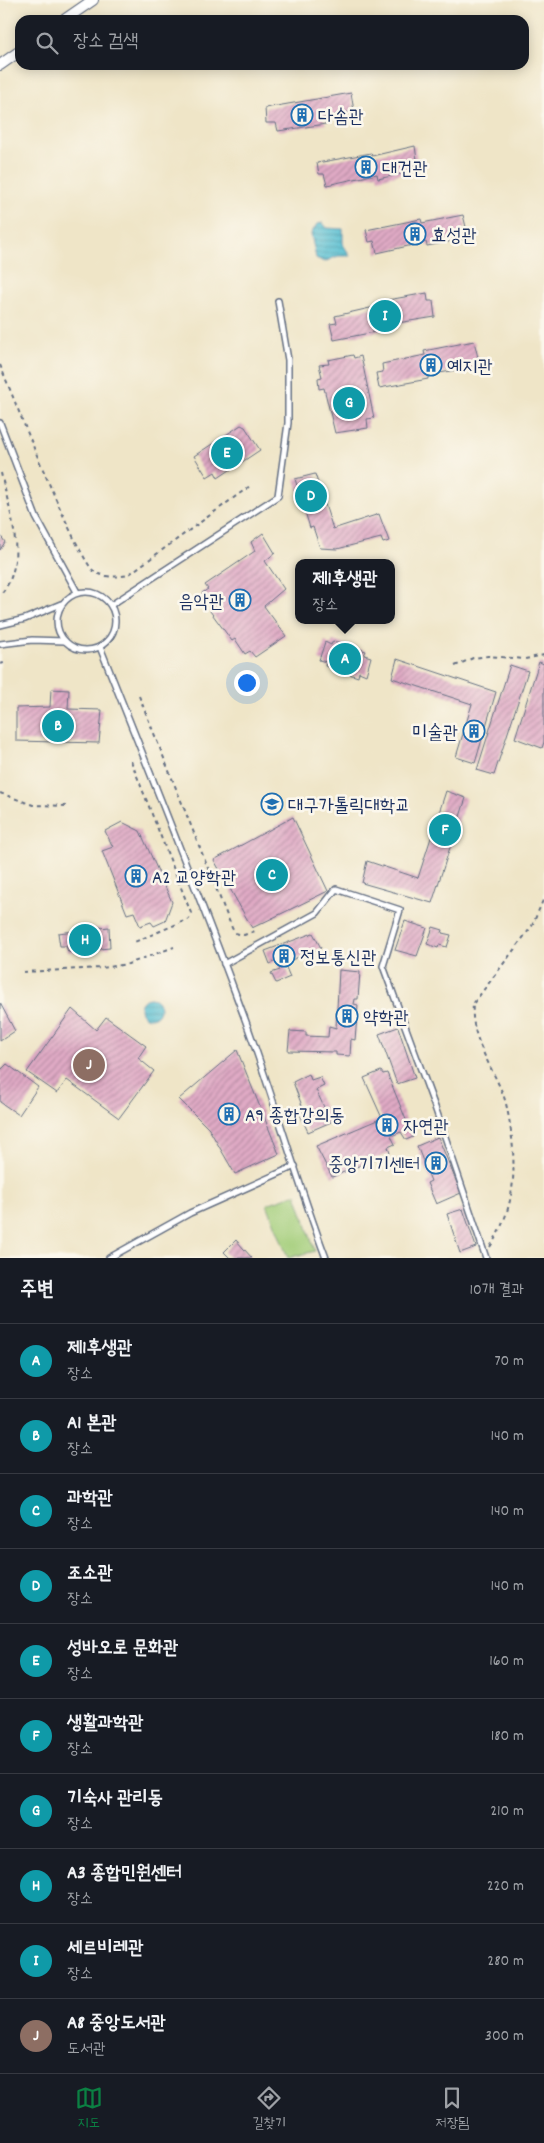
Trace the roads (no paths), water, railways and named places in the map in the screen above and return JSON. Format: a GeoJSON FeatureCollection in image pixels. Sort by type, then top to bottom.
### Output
{"type":"FeatureCollection","features":[{"type":"Feature","properties":{"kind":"street"},"geometry":{"type":"LineString","coordinates":[[71,15],[92,0]]}},
{"type":"Feature","properties":{"kind":"street"},"geometry":{"type":"LineString","coordinates":[[0,65],[15,54]]}},
{"type":"Feature","properties":{"kind":"lane"},"geometry":{"type":"LineString","coordinates":[[111,605],[278,496],[288,423],[288,369],[278,302]]}},
{"type":"Feature","properties":{"kind":"lane"},"geometry":{"type":"LineString","coordinates":[[0,423],[36,517],[77,592]]}},
{"type":"Feature","properties":{"kind":"lane"},"geometry":{"type":"LineString","coordinates":[[86,591],[98,594],[111,605],[116,617],[116,626],[108,641],[100,647],[81,650],[64,641],[59,633],[57,623],[62,604],[68,597],[77,592],[86,591]]}},
{"type":"Feature","properties":{"kind":"lane"},"geometry":{"type":"LineString","coordinates":[[0,625],[24,619],[62,604]]}},
{"type":"Feature","properties":{"kind":"lane"},"geometry":{"type":"LineString","coordinates":[[0,644],[32,640],[64,641]]}},
{"type":"Feature","properties":{"kind":"lane"},"geometry":{"type":"LineString","coordinates":[[100,647],[240,1004],[295,1166],[302,1196],[326,1258]]}},
{"type":"Feature","properties":{"kind":"lane"},"geometry":{"type":"LineString","coordinates":[[224,964],[317,913],[336,889],[400,910],[383,966],[436,1110],[485,1257]]}},
{"type":"Feature","properties":{"kind":"lane"},"geometry":{"type":"LineString","coordinates":[[109,1258],[190,1214],[295,1166]]}},
{"type":"Feature","properties":{"kind":"water"},"geometry":{"type":"Polygon","coordinates":[[[323,223],[327,228],[343,229],[343,244],[350,256],[338,256],[324,262],[316,258],[311,234],[317,224],[323,223]]]}},
{"type":"Feature","properties":{"kind":"water"},"geometry":{"type":"Polygon","coordinates":[[[150,998],[157,1001],[160,1008],[157,1015],[150,1018],[143,1015],[140,1008],[143,1001],[150,998]]]}},
{"type":"Feature","properties":{"kind":"place","name":"다솜관"},"geometry":{"type":"Point","coordinates":[302,115]}},
{"type":"Feature","properties":{"kind":"place","name":"대건관"},"geometry":{"type":"Point","coordinates":[366,167]}},
{"type":"Feature","properties":{"kind":"place","name":"효성관"},"geometry":{"type":"Point","coordinates":[415,234]}},
{"type":"Feature","properties":{"kind":"place","name":"세르비레관"},"geometry":{"type":"Point","coordinates":[385,316]}},
{"type":"Feature","properties":{"kind":"place","name":"예지관"},"geometry":{"type":"Point","coordinates":[431,365]}},
{"type":"Feature","properties":{"kind":"place","name":"기숙사 관리동"},"geometry":{"type":"Point","coordinates":[349,403]}},
{"type":"Feature","properties":{"kind":"place","name":"성바오로 문화관"},"geometry":{"type":"Point","coordinates":[227,453]}},
{"type":"Feature","properties":{"kind":"place","name":"조소관"},"geometry":{"type":"Point","coordinates":[311,496]}},
{"type":"Feature","properties":{"kind":"place","name":"음악관"},"geometry":{"type":"Point","coordinates":[240,600]}},
{"type":"Feature","properties":{"kind":"place","name":"제1후생관"},"geometry":{"type":"Point","coordinates":[345,659]}},
{"type":"Feature","properties":{"kind":"place","name":"A1 본관"},"geometry":{"type":"Point","coordinates":[58,726]}},
{"type":"Feature","properties":{"kind":"place","name":"미술관"},"geometry":{"type":"Point","coordinates":[474,731]}},
{"type":"Feature","properties":{"kind":"place","name":"대구가톨릭대학교"},"geometry":{"type":"Point","coordinates":[272,804]}},
{"type":"Feature","properties":{"kind":"place","name":"생활과학관"},"geometry":{"type":"Point","coordinates":[445,830]}},
{"type":"Feature","properties":{"kind":"place","name":"과학관"},"geometry":{"type":"Point","coordinates":[272,875]}},
{"type":"Feature","properties":{"kind":"place","name":"A2 교양학관"},"geometry":{"type":"Point","coordinates":[136,876]}},
{"type":"Feature","properties":{"kind":"place","name":"A3 종합민원센터"},"geometry":{"type":"Point","coordinates":[85,940]}},
{"type":"Feature","properties":{"kind":"place","name":"정보통신관"},"geometry":{"type":"Point","coordinates":[284,956]}},
{"type":"Feature","properties":{"kind":"place","name":"약학관"},"geometry":{"type":"Point","coordinates":[347,1016]}},
{"type":"Feature","properties":{"kind":"place","name":"A8 중앙도서관"},"geometry":{"type":"Point","coordinates":[89,1065]}},
{"type":"Feature","properties":{"kind":"place","name":"A9 종합강의동"},"geometry":{"type":"Point","coordinates":[229,1114]}},
{"type":"Feature","properties":{"kind":"place","name":"자연관"},"geometry":{"type":"Point","coordinates":[387,1125]}},
{"type":"Feature","properties":{"kind":"place","name":"중앙기기센터"},"geometry":{"type":"Point","coordinates":[436,1163]}}]}
